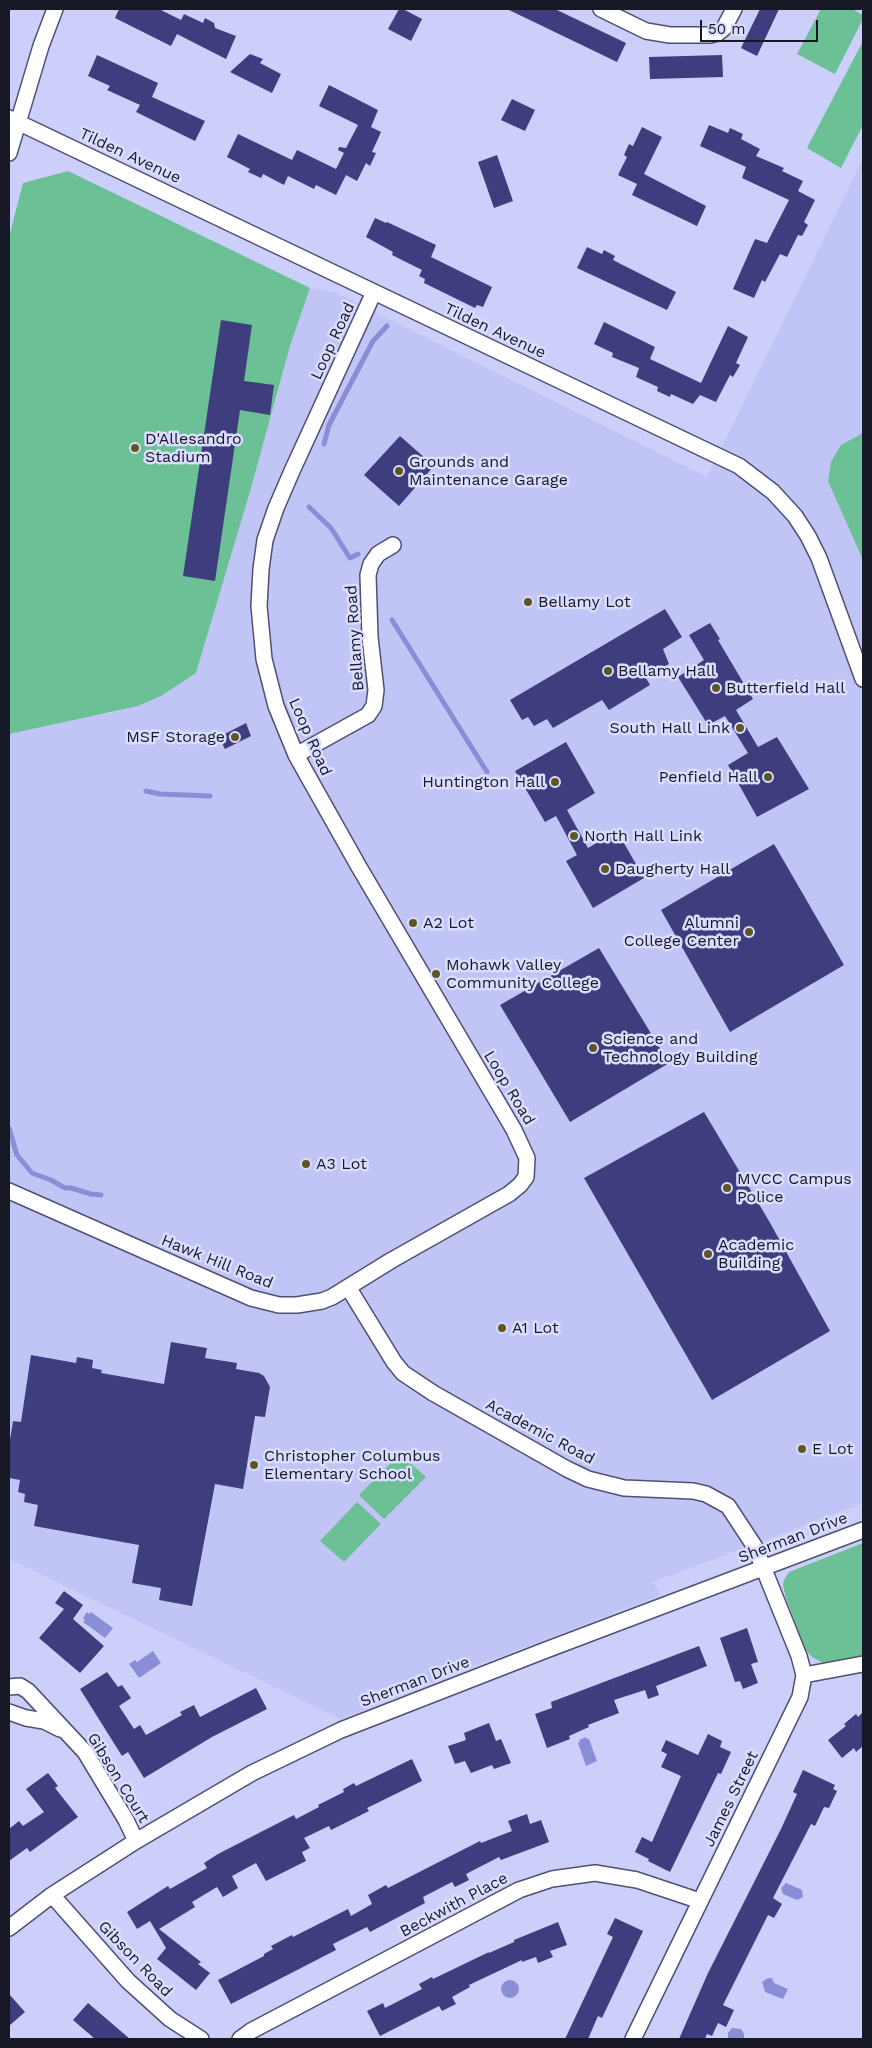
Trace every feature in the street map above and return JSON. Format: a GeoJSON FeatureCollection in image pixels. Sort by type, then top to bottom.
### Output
{"type":"FeatureCollection","features":[{"type":"Feature","properties":{"kind":"street"},"geometry":{"type":"LineString","coordinates":[[9,153],[13,120],[55,9]]}},
{"type":"Feature","properties":{"kind":"street"},"geometry":{"type":"LineString","coordinates":[[601,9],[646,32],[677,35],[710,35],[718,33],[724,28],[734,9]]}},
{"type":"Feature","properties":{"kind":"street","name":"Tilden Avenue"},"geometry":{"type":"LineString","coordinates":[[13,120],[740,466],[766,487],[795,516],[808,536],[819,558],[863,679]]}},
{"type":"Feature","properties":{"kind":"street","name":"Loop Road"},"geometry":{"type":"LineString","coordinates":[[374,292],[292,471],[265,540],[259,606],[264,659],[276,706],[296,755],[359,867],[514,1130],[525,1151],[528,1165]]}},
{"type":"Feature","properties":{"kind":"street","name":"Bellamy Road"},"geometry":{"type":"LineString","coordinates":[[296,755],[368,715],[374,706],[376,690],[370,638],[368,575],[371,564],[378,554],[393,545]]}},
{"type":"Feature","properties":{"kind":"street","name":"Hawk Hill Road"},"geometry":{"type":"LineString","coordinates":[[9,1191],[251,1298],[279,1305],[309,1304],[332,1297],[392,1260],[509,1194],[524,1182],[528,1165]]}},
{"type":"Feature","properties":{"kind":"street","name":"Academic Road"},"geometry":{"type":"LineString","coordinates":[[348,1287],[394,1362],[413,1380],[567,1469],[588,1479],[624,1488],[706,1494],[720,1501],[728,1506],[738,1518],[755,1547],[763,1568]]}},
{"type":"Feature","properties":{"kind":"street","name":"Sherman Drive"},"geometry":{"type":"LineString","coordinates":[[9,1928],[52,1895],[136,1841],[252,1773],[341,1730],[544,1650],[863,1530]]}},
{"type":"Feature","properties":{"kind":"street","name":"James Street"},"geometry":{"type":"LineString","coordinates":[[633,2039],[800,1697],[804,1675],[799,1656],[763,1568]]}},
{"type":"Feature","properties":{"kind":"street"},"geometry":{"type":"LineString","coordinates":[[804,1675],[863,1664]]}},
{"type":"Feature","properties":{"kind":"street","name":"Gibson Court"},"geometry":{"type":"LineString","coordinates":[[9,1687],[20,1686],[28,1691],[85,1752],[126,1820],[136,1841]]}},
{"type":"Feature","properties":{"kind":"street","name":"Gibson Court"},"geometry":{"type":"LineString","coordinates":[[9,1712],[26,1718],[44,1721],[70,1734]]}},
{"type":"Feature","properties":{"kind":"street","name":"Beckwith Place"},"geometry":{"type":"LineString","coordinates":[[240,2039],[251,2031],[519,1890],[552,1879],[595,1873],[638,1880],[700,1901]]}},
{"type":"Feature","properties":{"kind":"street","name":"Gibson Road"},"geometry":{"type":"LineString","coordinates":[[52,1895],[128,1981],[170,2019],[201,2039]]}},
{"type":"Feature","properties":{"kind":"shaded area","name":"Mohawk Valley Community College"},"geometry":{"type":"Polygon","coordinates":[[[863,159],[863,1503],[653,1582],[662,1595],[341,1719],[9,1559],[9,734],[93,715],[114,713],[196,673],[251,488],[290,346],[310,288],[338,294],[707,477],[863,159]]]}},
{"type":"Feature","properties":{"kind":"shaded area"},"geometry":{"type":"Polygon","coordinates":[[[87,1612],[89,1614],[91,1612],[113,1628],[105,1638],[83,1622],[87,1612]]]}},
{"type":"Feature","properties":{"kind":"shaded area"},"geometry":{"type":"Polygon","coordinates":[[[153,1651],[161,1663],[139,1678],[129,1664],[135,1660],[137,1662],[153,1651]]]}},
{"type":"Feature","properties":{"kind":"shaded area"},"geometry":{"type":"Polygon","coordinates":[[[586,1737],[589,1739],[597,1761],[586,1766],[578,1743],[580,1742],[579,1740],[586,1737]]]}},
{"type":"Feature","properties":{"kind":"shaded area"},"geometry":{"type":"Polygon","coordinates":[[[786,1883],[802,1890],[803,1897],[797,1900],[783,1894],[781,1888],[786,1883]]]}},
{"type":"Feature","properties":{"kind":"shaded area"},"geometry":{"type":"Polygon","coordinates":[[[772,1978],[774,1983],[788,1989],[783,1999],[765,1992],[762,1982],[772,1978]]]}},
{"type":"Feature","properties":{"kind":"shaded area"},"geometry":{"type":"Polygon","coordinates":[[[510,1980],[516,1983],[519,1989],[516,1995],[510,1998],[504,1995],[501,1989],[504,1983],[510,1980]]]}},
{"type":"Feature","properties":{"kind":"shaded area"},"geometry":{"type":"Polygon","coordinates":[[[732,2028],[741,2029],[744,2039],[728,2039],[728,2033],[732,2028]]]}},
{"type":"Feature","properties":{"kind":"green space"},"geometry":{"type":"Polygon","coordinates":[[[821,9],[852,9],[863,15],[863,19],[835,74],[797,54],[821,9]]]}},
{"type":"Feature","properties":{"kind":"green space"},"geometry":{"type":"Polygon","coordinates":[[[863,41],[863,125],[841,168],[807,148],[863,41]]]}},
{"type":"Feature","properties":{"kind":"green space","name":"D'Allesandro Stadium"},"geometry":{"type":"Polygon","coordinates":[[[68,171],[310,288],[290,346],[251,488],[196,673],[161,696],[138,706],[9,734],[9,237],[23,183],[68,171]]]}},
{"type":"Feature","properties":{"kind":"green space"},"geometry":{"type":"Polygon","coordinates":[[[863,433],[863,560],[828,481],[831,462],[841,445],[863,433]]]}},
{"type":"Feature","properties":{"kind":"green space"},"geometry":{"type":"Polygon","coordinates":[[[400,1454],[426,1477],[384,1519],[359,1495],[400,1454]]]}},
{"type":"Feature","properties":{"kind":"green space"},"geometry":{"type":"Polygon","coordinates":[[[357,1502],[381,1524],[344,1562],[320,1541],[357,1502]]]}},
{"type":"Feature","properties":{"kind":"green space"},"geometry":{"type":"Polygon","coordinates":[[[863,1543],[863,1657],[829,1664],[823,1663],[812,1657],[805,1649],[786,1598],[783,1585],[784,1580],[789,1572],[863,1543]]]}},
{"type":"Feature","properties":{"kind":"building"},"geometry":{"type":"Polygon","coordinates":[[[119,9],[159,9],[181,20],[184,14],[203,23],[205,18],[214,23],[215,28],[236,36],[226,59],[177,34],[171,46],[115,18],[119,9]]]}},
{"type":"Feature","properties":{"kind":"building"},"geometry":{"type":"Polygon","coordinates":[[[399,9],[403,9],[422,19],[411,41],[388,29],[399,9]]]}},
{"type":"Feature","properties":{"kind":"building"},"geometry":{"type":"Polygon","coordinates":[[[507,9],[555,9],[626,43],[617,62],[507,9]]]}},
{"type":"Feature","properties":{"kind":"building"},"geometry":{"type":"Polygon","coordinates":[[[760,9],[779,9],[757,56],[741,48],[760,9]]]}},
{"type":"Feature","properties":{"kind":"building"},"geometry":{"type":"Polygon","coordinates":[[[250,54],[263,59],[260,63],[281,74],[272,93],[230,72],[250,54]]]}},
{"type":"Feature","properties":{"kind":"building"},"geometry":{"type":"Polygon","coordinates":[[[97,55],[158,83],[152,97],[205,121],[195,141],[136,112],[140,105],[107,90],[110,86],[88,76],[97,55]]]}},
{"type":"Feature","properties":{"kind":"building"},"geometry":{"type":"Polygon","coordinates":[[[722,55],[723,77],[650,79],[649,57],[722,55]]]}},
{"type":"Feature","properties":{"kind":"building"},"geometry":{"type":"Polygon","coordinates":[[[329,85],[378,110],[371,127],[381,132],[372,152],[376,153],[370,166],[366,163],[357,181],[346,175],[336,195],[316,185],[314,189],[288,176],[284,185],[263,174],[261,178],[248,172],[250,169],[227,157],[238,134],[292,160],[297,150],[336,169],[344,153],[338,150],[339,147],[346,148],[358,125],[319,106],[329,85]]]}},
{"type":"Feature","properties":{"kind":"building"},"geometry":{"type":"Polygon","coordinates":[[[512,99],[535,110],[525,131],[501,120],[512,99]]]}},
{"type":"Feature","properties":{"kind":"building"},"geometry":{"type":"Polygon","coordinates":[[[709,125],[728,133],[730,128],[743,134],[741,139],[760,149],[756,156],[784,168],[782,171],[803,181],[798,191],[815,200],[804,222],[808,225],[802,236],[798,235],[787,257],[780,254],[765,282],[762,280],[754,298],[733,289],[755,239],[767,243],[789,200],[742,178],[746,167],[700,146],[709,125]]]}},
{"type":"Feature","properties":{"kind":"building"},"geometry":{"type":"Polygon","coordinates":[[[642,127],[662,137],[644,174],[706,206],[697,226],[632,195],[637,184],[618,175],[627,157],[624,155],[629,144],[633,146],[642,127]]]}},
{"type":"Feature","properties":{"kind":"building"},"geometry":{"type":"Polygon","coordinates":[[[497,155],[513,201],[494,208],[478,162],[497,155]]]}},
{"type":"Feature","properties":{"kind":"building"},"geometry":{"type":"Polygon","coordinates":[[[375,218],[436,245],[431,257],[492,287],[483,307],[477,305],[475,308],[424,283],[425,279],[419,276],[422,270],[392,255],[393,252],[366,237],[375,218]]]}},
{"type":"Feature","properties":{"kind":"building"},"geometry":{"type":"Polygon","coordinates":[[[587,247],[602,254],[604,250],[615,256],[613,260],[676,292],[667,310],[577,268],[587,247]]]}},
{"type":"Feature","properties":{"kind":"building"},"geometry":{"type":"Polygon","coordinates":[[[221,320],[252,325],[244,381],[274,385],[270,415],[240,410],[215,581],[183,576],[221,320]]]}},
{"type":"Feature","properties":{"kind":"building"},"geometry":{"type":"Polygon","coordinates":[[[604,322],[655,347],[650,359],[701,383],[728,326],[748,337],[736,363],[740,365],[733,377],[730,375],[716,402],[700,395],[693,404],[671,394],[670,397],[657,391],[658,387],[636,377],[639,368],[612,357],[613,353],[594,344],[604,322]]]}},
{"type":"Feature","properties":{"kind":"building","name":"Grounds and Maintenance Garage"},"geometry":{"type":"Polygon","coordinates":[[[400,436],[434,466],[399,506],[364,475],[400,436]]]}},
{"type":"Feature","properties":{"kind":"building","name":"Bellamy Hall"},"geometry":{"type":"Polygon","coordinates":[[[665,609],[682,637],[663,649],[669,664],[646,678],[650,685],[609,710],[602,700],[553,728],[547,719],[534,726],[528,717],[522,720],[510,700],[665,609]]]}},
{"type":"Feature","properties":{"kind":"building"},"geometry":{"type":"Polygon","coordinates":[[[710,623],[753,699],[736,710],[758,747],[777,737],[809,789],[757,817],[728,765],[748,753],[725,716],[708,725],[678,677],[704,660],[689,635],[710,623]]]}},
{"type":"Feature","properties":{"kind":"building","name":"MSF Storage"},"geometry":{"type":"Polygon","coordinates":[[[246,723],[251,736],[225,749],[219,737],[246,723]]]}},
{"type":"Feature","properties":{"kind":"building"},"geometry":{"type":"Polygon","coordinates":[[[566,742],[595,793],[567,810],[588,848],[617,831],[644,878],[593,908],[566,861],[577,855],[556,816],[545,822],[515,771],[566,742]]]}},
{"type":"Feature","properties":{"kind":"building","name":"Alumni College Center"},"geometry":{"type":"Polygon","coordinates":[[[774,844],[844,965],[730,1032],[661,910],[774,844]]]}},
{"type":"Feature","properties":{"kind":"building","name":"Science and Technology Building"},"geometry":{"type":"Polygon","coordinates":[[[599,948],[669,1063],[570,1122],[500,1005],[599,948]]]}},
{"type":"Feature","properties":{"kind":"building","name":"Academic Building"},"geometry":{"type":"Polygon","coordinates":[[[704,1112],[769,1221],[830,1331],[712,1400],[584,1178],[704,1112]]]}},
{"type":"Feature","properties":{"kind":"building"},"geometry":{"type":"Polygon","coordinates":[[[171,1342],[207,1348],[205,1358],[237,1363],[236,1369],[259,1373],[264,1376],[270,1387],[265,1417],[255,1416],[243,1489],[215,1484],[192,1606],[159,1600],[161,1588],[132,1583],[139,1545],[34,1526],[38,1505],[24,1502],[25,1494],[18,1492],[20,1480],[9,1478],[9,1446],[13,1421],[21,1422],[31,1355],[76,1363],[77,1357],[93,1360],[92,1368],[102,1370],[101,1373],[164,1384],[171,1342]]]}},
{"type":"Feature","properties":{"kind":"building"},"geometry":{"type":"Polygon","coordinates":[[[64,1591],[83,1605],[73,1619],[104,1646],[80,1673],[39,1638],[64,1609],[55,1603],[64,1591]]]}},
{"type":"Feature","properties":{"kind":"building"},"geometry":{"type":"Polygon","coordinates":[[[747,1628],[758,1662],[751,1664],[758,1683],[743,1689],[740,1681],[735,1682],[720,1638],[747,1628]]]}},
{"type":"Feature","properties":{"kind":"building"},"geometry":{"type":"Polygon","coordinates":[[[699,1646],[707,1666],[656,1686],[659,1695],[648,1699],[645,1690],[614,1700],[619,1713],[588,1725],[589,1727],[569,1736],[570,1739],[547,1748],[535,1714],[552,1708],[551,1702],[699,1646]]]}},
{"type":"Feature","properties":{"kind":"building"},"geometry":{"type":"Polygon","coordinates":[[[107,1672],[118,1687],[122,1685],[131,1698],[119,1706],[134,1729],[140,1725],[146,1735],[182,1715],[180,1712],[194,1705],[200,1717],[256,1688],[267,1709],[212,1737],[144,1778],[128,1752],[122,1756],[80,1689],[107,1672]]]}},
{"type":"Feature","properties":{"kind":"building"},"geometry":{"type":"Polygon","coordinates":[[[863,1712],[863,1746],[856,1752],[854,1748],[842,1758],[828,1740],[846,1726],[844,1724],[856,1714],[858,1717],[863,1712]]]}},
{"type":"Feature","properties":{"kind":"building"},"geometry":{"type":"Polygon","coordinates":[[[489,1723],[496,1741],[501,1739],[511,1763],[494,1769],[492,1765],[471,1773],[465,1761],[455,1764],[448,1746],[466,1740],[464,1733],[489,1723]]]}},
{"type":"Feature","properties":{"kind":"building"},"geometry":{"type":"Polygon","coordinates":[[[708,1734],[722,1741],[720,1747],[731,1752],[721,1774],[718,1773],[670,1872],[635,1852],[642,1837],[652,1842],[681,1776],[661,1767],[667,1754],[661,1751],[666,1740],[698,1755],[708,1734]]]}},
{"type":"Feature","properties":{"kind":"building"},"geometry":{"type":"Polygon","coordinates":[[[412,1759],[422,1781],[367,1808],[369,1811],[331,1830],[329,1826],[304,1838],[310,1848],[302,1852],[306,1861],[266,1881],[256,1863],[232,1876],[238,1888],[223,1897],[217,1887],[192,1902],[195,1907],[159,1929],[201,1962],[198,1964],[210,1973],[196,1990],[157,1959],[166,1948],[150,1921],[137,1929],[127,1912],[168,1886],[170,1889],[207,1868],[204,1863],[218,1854],[294,1815],[296,1819],[319,1807],[318,1805],[344,1792],[343,1789],[354,1783],[356,1786],[412,1759]]]}},
{"type":"Feature","properties":{"kind":"building"},"geometry":{"type":"Polygon","coordinates":[[[803,1770],[835,1785],[833,1789],[837,1791],[829,1808],[824,1807],[815,1826],[811,1824],[773,1898],[782,1904],[774,1918],[768,1915],[723,2005],[734,2010],[726,2027],[718,2023],[712,2036],[707,2034],[705,2039],[679,2039],[708,1973],[781,1829],[797,1794],[793,1792],[803,1770]]]}},
{"type":"Feature","properties":{"kind":"building"},"geometry":{"type":"Polygon","coordinates":[[[48,1773],[58,1786],[55,1788],[78,1817],[30,1852],[27,1848],[9,1861],[9,1829],[19,1821],[23,1826],[44,1812],[26,1789],[48,1773]]]}},
{"type":"Feature","properties":{"kind":"building"},"geometry":{"type":"Polygon","coordinates":[[[527,1814],[530,1824],[541,1820],[549,1842],[501,1860],[499,1857],[466,1874],[469,1880],[455,1887],[452,1882],[423,1897],[425,1903],[370,1932],[367,1927],[333,1944],[336,1950],[231,2004],[218,1980],[264,1956],[264,1954],[273,1949],[271,1946],[292,1935],[293,1937],[348,1909],[351,1916],[372,1904],[368,1895],[386,1885],[388,1888],[480,1841],[481,1843],[512,1831],[508,1821],[527,1814]]]}},
{"type":"Feature","properties":{"kind":"building"},"geometry":{"type":"Polygon","coordinates":[[[615,1918],[643,1931],[602,2018],[598,2016],[588,2039],[565,2039],[613,1937],[607,1934],[615,1918]]]}},
{"type":"Feature","properties":{"kind":"building"},"geometry":{"type":"Polygon","coordinates":[[[558,1922],[567,1945],[550,1951],[553,1957],[538,1963],[536,1957],[522,1962],[522,1960],[469,1985],[470,1987],[452,1997],[456,2004],[442,2011],[439,2006],[380,2036],[367,2011],[383,2003],[385,2008],[422,1989],[419,1984],[432,1977],[433,1979],[514,1942],[514,1940],[558,1922]]]}},
{"type":"Feature","properties":{"kind":"building"},"geometry":{"type":"Polygon","coordinates":[[[9,1994],[25,2012],[9,2026],[9,1994]]]}},
{"type":"Feature","properties":{"kind":"building"},"geometry":{"type":"Polygon","coordinates":[[[88,2003],[130,2039],[95,2039],[73,2020],[88,2003]]]}},
{"type":"Feature","properties":{"kind":"waterway"},"geometry":{"type":"LineString","coordinates":[[324,444],[329,425],[373,341],[387,326]]}},
{"type":"Feature","properties":{"kind":"waterway"},"geometry":{"type":"LineString","coordinates":[[309,507],[331,528],[350,558],[358,554]]}},
{"type":"Feature","properties":{"kind":"waterway"},"geometry":{"type":"LineString","coordinates":[[392,620],[487,772]]}},
{"type":"Feature","properties":{"kind":"waterway"},"geometry":{"type":"LineString","coordinates":[[146,791],[160,794],[210,796]]}},
{"type":"Feature","properties":{"kind":"waterway"},"geometry":{"type":"LineString","coordinates":[[9,1128],[17,1155],[32,1173],[65,1188],[101,1195]]}},
{"type":"Feature","properties":{"kind":"place","name":"D'Allesandro Stadium"},"geometry":{"type":"Point","coordinates":[135,448]}},
{"type":"Feature","properties":{"kind":"place","name":"Grounds and Maintenance Garage"},"geometry":{"type":"Point","coordinates":[399,471]}},
{"type":"Feature","properties":{"kind":"place","name":"Bellamy Lot"},"geometry":{"type":"Point","coordinates":[528,602]}},
{"type":"Feature","properties":{"kind":"place","name":"Bellamy Hall"},"geometry":{"type":"Point","coordinates":[608,671]}},
{"type":"Feature","properties":{"kind":"place","name":"Butterfield Hall"},"geometry":{"type":"Point","coordinates":[716,688]}},
{"type":"Feature","properties":{"kind":"place","name":"South Hall Link"},"geometry":{"type":"Point","coordinates":[740,728]}},
{"type":"Feature","properties":{"kind":"place","name":"MSF Storage"},"geometry":{"type":"Point","coordinates":[235,737]}},
{"type":"Feature","properties":{"kind":"place","name":"Penfield Hall"},"geometry":{"type":"Point","coordinates":[768,777]}},
{"type":"Feature","properties":{"kind":"place","name":"Huntington Hall"},"geometry":{"type":"Point","coordinates":[555,782]}},
{"type":"Feature","properties":{"kind":"place","name":"North Hall Link"},"geometry":{"type":"Point","coordinates":[574,836]}},
{"type":"Feature","properties":{"kind":"place","name":"Daugherty Hall"},"geometry":{"type":"Point","coordinates":[605,869]}},
{"type":"Feature","properties":{"kind":"place","name":"A2 Lot"},"geometry":{"type":"Point","coordinates":[413,923]}},
{"type":"Feature","properties":{"kind":"place","name":"Alumni College Center"},"geometry":{"type":"Point","coordinates":[749,932]}},
{"type":"Feature","properties":{"kind":"place","name":"Mohawk Valley Community College"},"geometry":{"type":"Point","coordinates":[436,974]}},
{"type":"Feature","properties":{"kind":"place","name":"Science and Technology Building"},"geometry":{"type":"Point","coordinates":[593,1048]}},
{"type":"Feature","properties":{"kind":"place","name":"A3 Lot"},"geometry":{"type":"Point","coordinates":[306,1164]}},
{"type":"Feature","properties":{"kind":"place","name":"MVCC Campus Police"},"geometry":{"type":"Point","coordinates":[727,1188]}},
{"type":"Feature","properties":{"kind":"place","name":"Academic Building"},"geometry":{"type":"Point","coordinates":[708,1254]}},
{"type":"Feature","properties":{"kind":"place","name":"A1 Lot"},"geometry":{"type":"Point","coordinates":[502,1328]}},
{"type":"Feature","properties":{"kind":"place","name":"E Lot"},"geometry":{"type":"Point","coordinates":[802,1449]}},
{"type":"Feature","properties":{"kind":"place","name":"Christopher Columbus Elementary School"},"geometry":{"type":"Point","coordinates":[254,1465]}}]}
